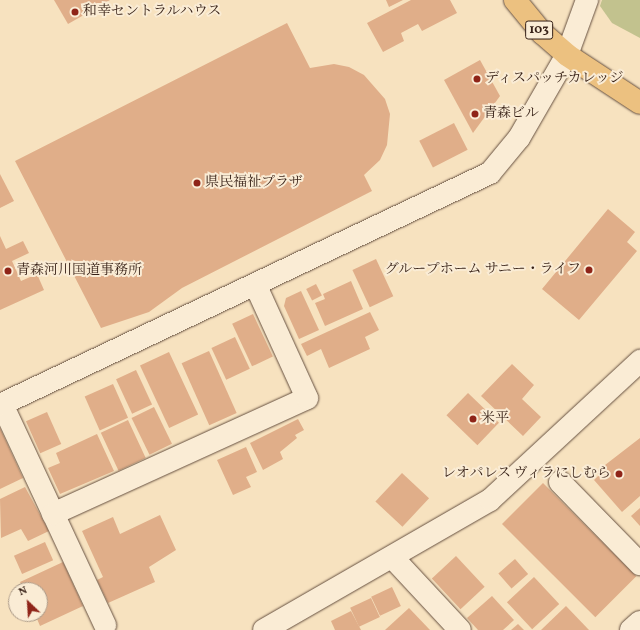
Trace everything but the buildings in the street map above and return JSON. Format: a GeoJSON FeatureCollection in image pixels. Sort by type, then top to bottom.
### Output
{"type":"FeatureCollection","features":[{"type":"Feature","properties":{"kind":"highway","name":"103"},"geometry":{"type":"LineString","coordinates":[[515,0],[542,33],[567,55],[640,103]]}},
{"type":"Feature","properties":{"kind":"street"},"geometry":{"type":"LineString","coordinates":[[105,625],[1,405],[256,286],[490,173],[519,138],[567,55],[587,0]]}},
{"type":"Feature","properties":{"kind":"street"},"geometry":{"type":"LineString","coordinates":[[53,514],[307,398],[256,286]]}},
{"type":"Feature","properties":{"kind":"street"},"geometry":{"type":"LineString","coordinates":[[264,630],[459,521],[505,488],[640,361]]}},
{"type":"Feature","properties":{"kind":"street"},"geometry":{"type":"LineString","coordinates":[[560,482],[640,564]]}},
{"type":"Feature","properties":{"kind":"street"},"geometry":{"type":"LineString","coordinates":[[393,558],[460,630]]}},
{"type":"Feature","properties":{"kind":"street"},"geometry":{"type":"LineString","coordinates":[[631,630],[640,622]]}},
{"type":"Feature","properties":{"kind":"green space"},"geometry":{"type":"Polygon","coordinates":[[[602,0],[640,0],[640,38],[612,23],[600,6],[602,0]]]}},
{"type":"Feature","properties":{"kind":"place","name":"和幸セントラルハウス"},"geometry":{"type":"Point","coordinates":[75,12]}},
{"type":"Feature","properties":{"kind":"place","name":"ディスパッチカレッジ"},"geometry":{"type":"Point","coordinates":[477,79]}},
{"type":"Feature","properties":{"kind":"place","name":"青森ビル"},"geometry":{"type":"Point","coordinates":[475,114]}},
{"type":"Feature","properties":{"kind":"place","name":"県民福祉プラザ"},"geometry":{"type":"Point","coordinates":[197,183]}},
{"type":"Feature","properties":{"kind":"place","name":"グループホーム サニー・ライフ"},"geometry":{"type":"Point","coordinates":[589,270]}},
{"type":"Feature","properties":{"kind":"place","name":"青森河川国道事務所"},"geometry":{"type":"Point","coordinates":[8,271]}},
{"type":"Feature","properties":{"kind":"place","name":"米平"},"geometry":{"type":"Point","coordinates":[473,419]}},
{"type":"Feature","properties":{"kind":"place","name":"レオパレス ヴィラにしむら"},"geometry":{"type":"Point","coordinates":[619,474]}}]}
